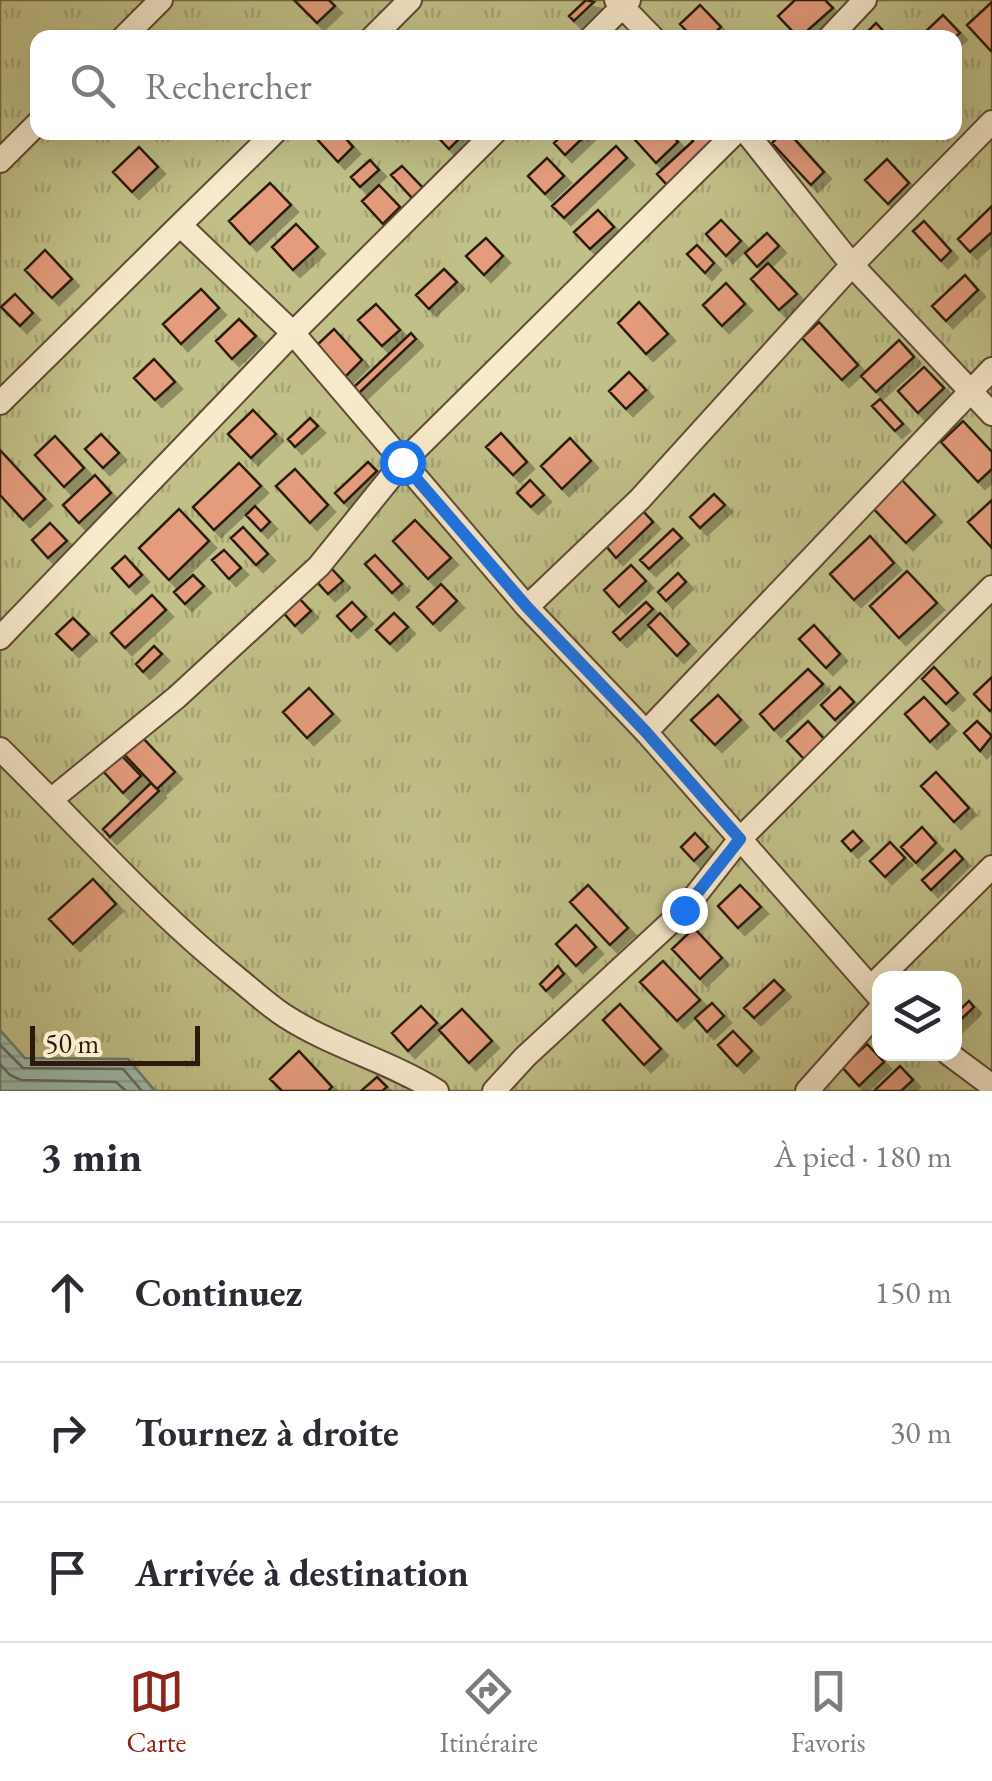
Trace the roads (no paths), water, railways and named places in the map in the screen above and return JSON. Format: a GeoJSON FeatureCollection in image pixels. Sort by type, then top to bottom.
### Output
{"type":"FeatureCollection","features":[{"type":"Feature","properties":{"kind":"street"},"geometry":{"type":"LineString","coordinates":[[131,30],[160,0]]}},
{"type":"Feature","properties":{"kind":"street"},"geometry":{"type":"LineString","coordinates":[[380,30],[410,0]]}},
{"type":"Feature","properties":{"kind":"street"},"geometry":{"type":"LineString","coordinates":[[837,30],[866,0]]}},
{"type":"Feature","properties":{"kind":"street"},"geometry":{"type":"LineString","coordinates":[[598,30],[622,2],[646,30]]}},
{"type":"Feature","properties":{"kind":"street"},"geometry":{"type":"LineString","coordinates":[[527,607],[640,499],[852,266],[992,122]]}},
{"type":"Feature","properties":{"kind":"street"},"geometry":{"type":"LineString","coordinates":[[0,161],[30,131]]}},
{"type":"Feature","properties":{"kind":"street"},"geometry":{"type":"LineString","coordinates":[[0,403],[267,140]]}},
{"type":"Feature","properties":{"kind":"street"},"geometry":{"type":"LineString","coordinates":[[0,638],[293,333],[487,140]]}},
{"type":"Feature","properties":{"kind":"street"},"geometry":{"type":"LineString","coordinates":[[52,799],[177,698],[319,566],[402,462],[728,140]]}},
{"type":"Feature","properties":{"kind":"street"},"geometry":{"type":"LineString","coordinates":[[752,140],[852,266],[992,414]]}},
{"type":"Feature","properties":{"kind":"street"},"geometry":{"type":"LineString","coordinates":[[180,225],[293,333],[527,607],[646,732],[872,983]]}},
{"type":"Feature","properties":{"kind":"street"},"geometry":{"type":"LineString","coordinates":[[646,732],[992,369]]}},
{"type":"Feature","properties":{"kind":"street"},"geometry":{"type":"LineString","coordinates":[[494,1091],[524,1058],[684,910],[740,839],[992,587]]}},
{"type":"Feature","properties":{"kind":"street"},"geometry":{"type":"LineString","coordinates":[[0,749],[159,912],[282,1014],[437,1091]]}},
{"type":"Feature","properties":{"kind":"street"},"geometry":{"type":"LineString","coordinates":[[895,971],[992,866]]}},
{"type":"Feature","properties":{"kind":"street"},"geometry":{"type":"LineString","coordinates":[[807,1091],[872,999]]}},
{"type":"Feature","properties":{"kind":"street"},"geometry":{"type":"LineString","coordinates":[[959,1061],[992,1086]]}},
{"type":"Feature","properties":{"kind":"water"},"geometry":{"type":"Polygon","coordinates":[[[0,1030],[25,1058],[128,1059],[155,1091],[0,1091],[0,1030]]]}}]}
